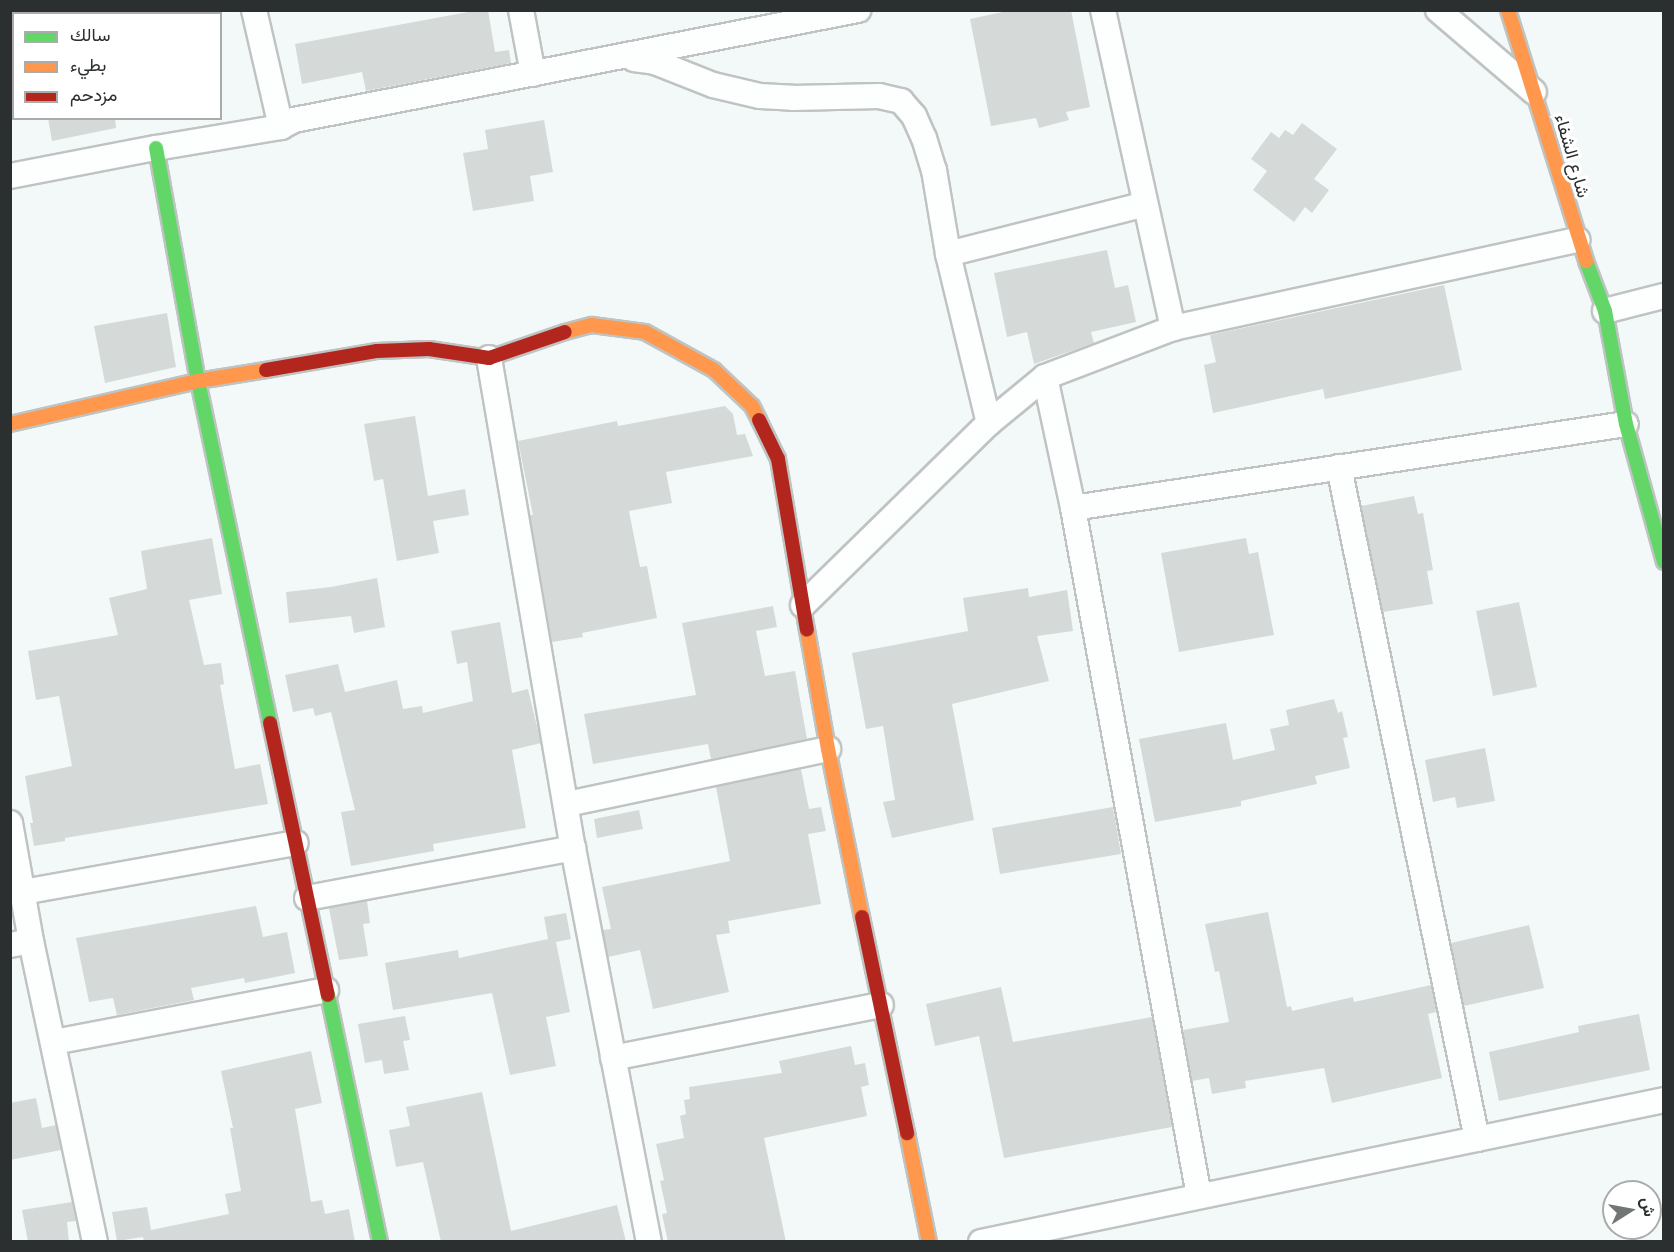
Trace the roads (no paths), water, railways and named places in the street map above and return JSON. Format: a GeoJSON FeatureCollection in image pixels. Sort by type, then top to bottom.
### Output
{"type":"FeatureCollection","features":[{"type":"Feature","properties":{"kind":"street"},"geometry":{"type":"LineString","coordinates":[[254,10],[281,127]]}},
{"type":"Feature","properties":{"kind":"street"},"geometry":{"type":"LineString","coordinates":[[521,10],[533,74]]}},
{"type":"Feature","properties":{"kind":"street"},"geometry":{"type":"LineString","coordinates":[[10,176],[281,127],[294,120],[619,57],[813,15],[858,10]]}},
{"type":"Feature","properties":{"kind":"street"},"geometry":{"type":"LineString","coordinates":[[1103,10],[1173,328]]}},
{"type":"Feature","properties":{"kind":"street"},"geometry":{"type":"LineString","coordinates":[[1438,10],[1535,93]]}},
{"type":"Feature","properties":{"kind":"street","name":"شارع الشفاء"},"geometry":{"type":"LineString","coordinates":[[1508,10],[1578,240],[1605,311],[1626,424],[1664,562]]}},
{"type":"Feature","properties":{"kind":"street"},"geometry":{"type":"LineString","coordinates":[[619,57],[654,62],[713,85],[760,96],[793,98],[879,96],[901,101],[914,116],[934,170],[948,254],[989,423]]}},
{"type":"Feature","properties":{"kind":"street"},"geometry":{"type":"LineString","coordinates":[[156,148],[198,381],[380,1242]]}},
{"type":"Feature","properties":{"kind":"street"},"geometry":{"type":"LineString","coordinates":[[948,254],[1145,204]]}},
{"type":"Feature","properties":{"kind":"street"},"geometry":{"type":"LineString","coordinates":[[803,605],[989,423],[1045,377],[1173,328],[1578,240]]}},
{"type":"Feature","properties":{"kind":"street"},"geometry":{"type":"LineString","coordinates":[[1605,311],[1664,296]]}},
{"type":"Feature","properties":{"kind":"street"},"geometry":{"type":"LineString","coordinates":[[10,424],[198,381],[377,351],[429,349],[489,358],[545,338],[592,325],[645,332],[714,370],[752,406],[778,459],[828,749],[929,1242]]}},
{"type":"Feature","properties":{"kind":"street"},"geometry":{"type":"LineString","coordinates":[[489,358],[573,848],[649,1242]]}},
{"type":"Feature","properties":{"kind":"street"},"geometry":{"type":"LineString","coordinates":[[1045,377],[1073,508],[1199,1196]]}},
{"type":"Feature","properties":{"kind":"street"},"geometry":{"type":"LineString","coordinates":[[1073,508],[1626,424]]}},
{"type":"Feature","properties":{"kind":"street"},"geometry":{"type":"LineString","coordinates":[[1339,467],[1477,1138]]}},
{"type":"Feature","properties":{"kind":"street"},"geometry":{"type":"LineString","coordinates":[[567,804],[828,749]]}},
{"type":"Feature","properties":{"kind":"street"},"geometry":{"type":"LineString","coordinates":[[10,823],[24,892],[21,943],[54,1042],[95,1242]]}},
{"type":"Feature","properties":{"kind":"street"},"geometry":{"type":"LineString","coordinates":[[24,892],[296,843]]}},
{"type":"Feature","properties":{"kind":"street"},"geometry":{"type":"LineString","coordinates":[[307,898],[573,848]]}},
{"type":"Feature","properties":{"kind":"street"},"geometry":{"type":"LineString","coordinates":[[54,1042],[326,990]]}},
{"type":"Feature","properties":{"kind":"street"},"geometry":{"type":"LineString","coordinates":[[613,1058],[881,1005]]}},
{"type":"Feature","properties":{"kind":"street"},"geometry":{"type":"LineString","coordinates":[[981,1242],[1664,1100]]}}]}
